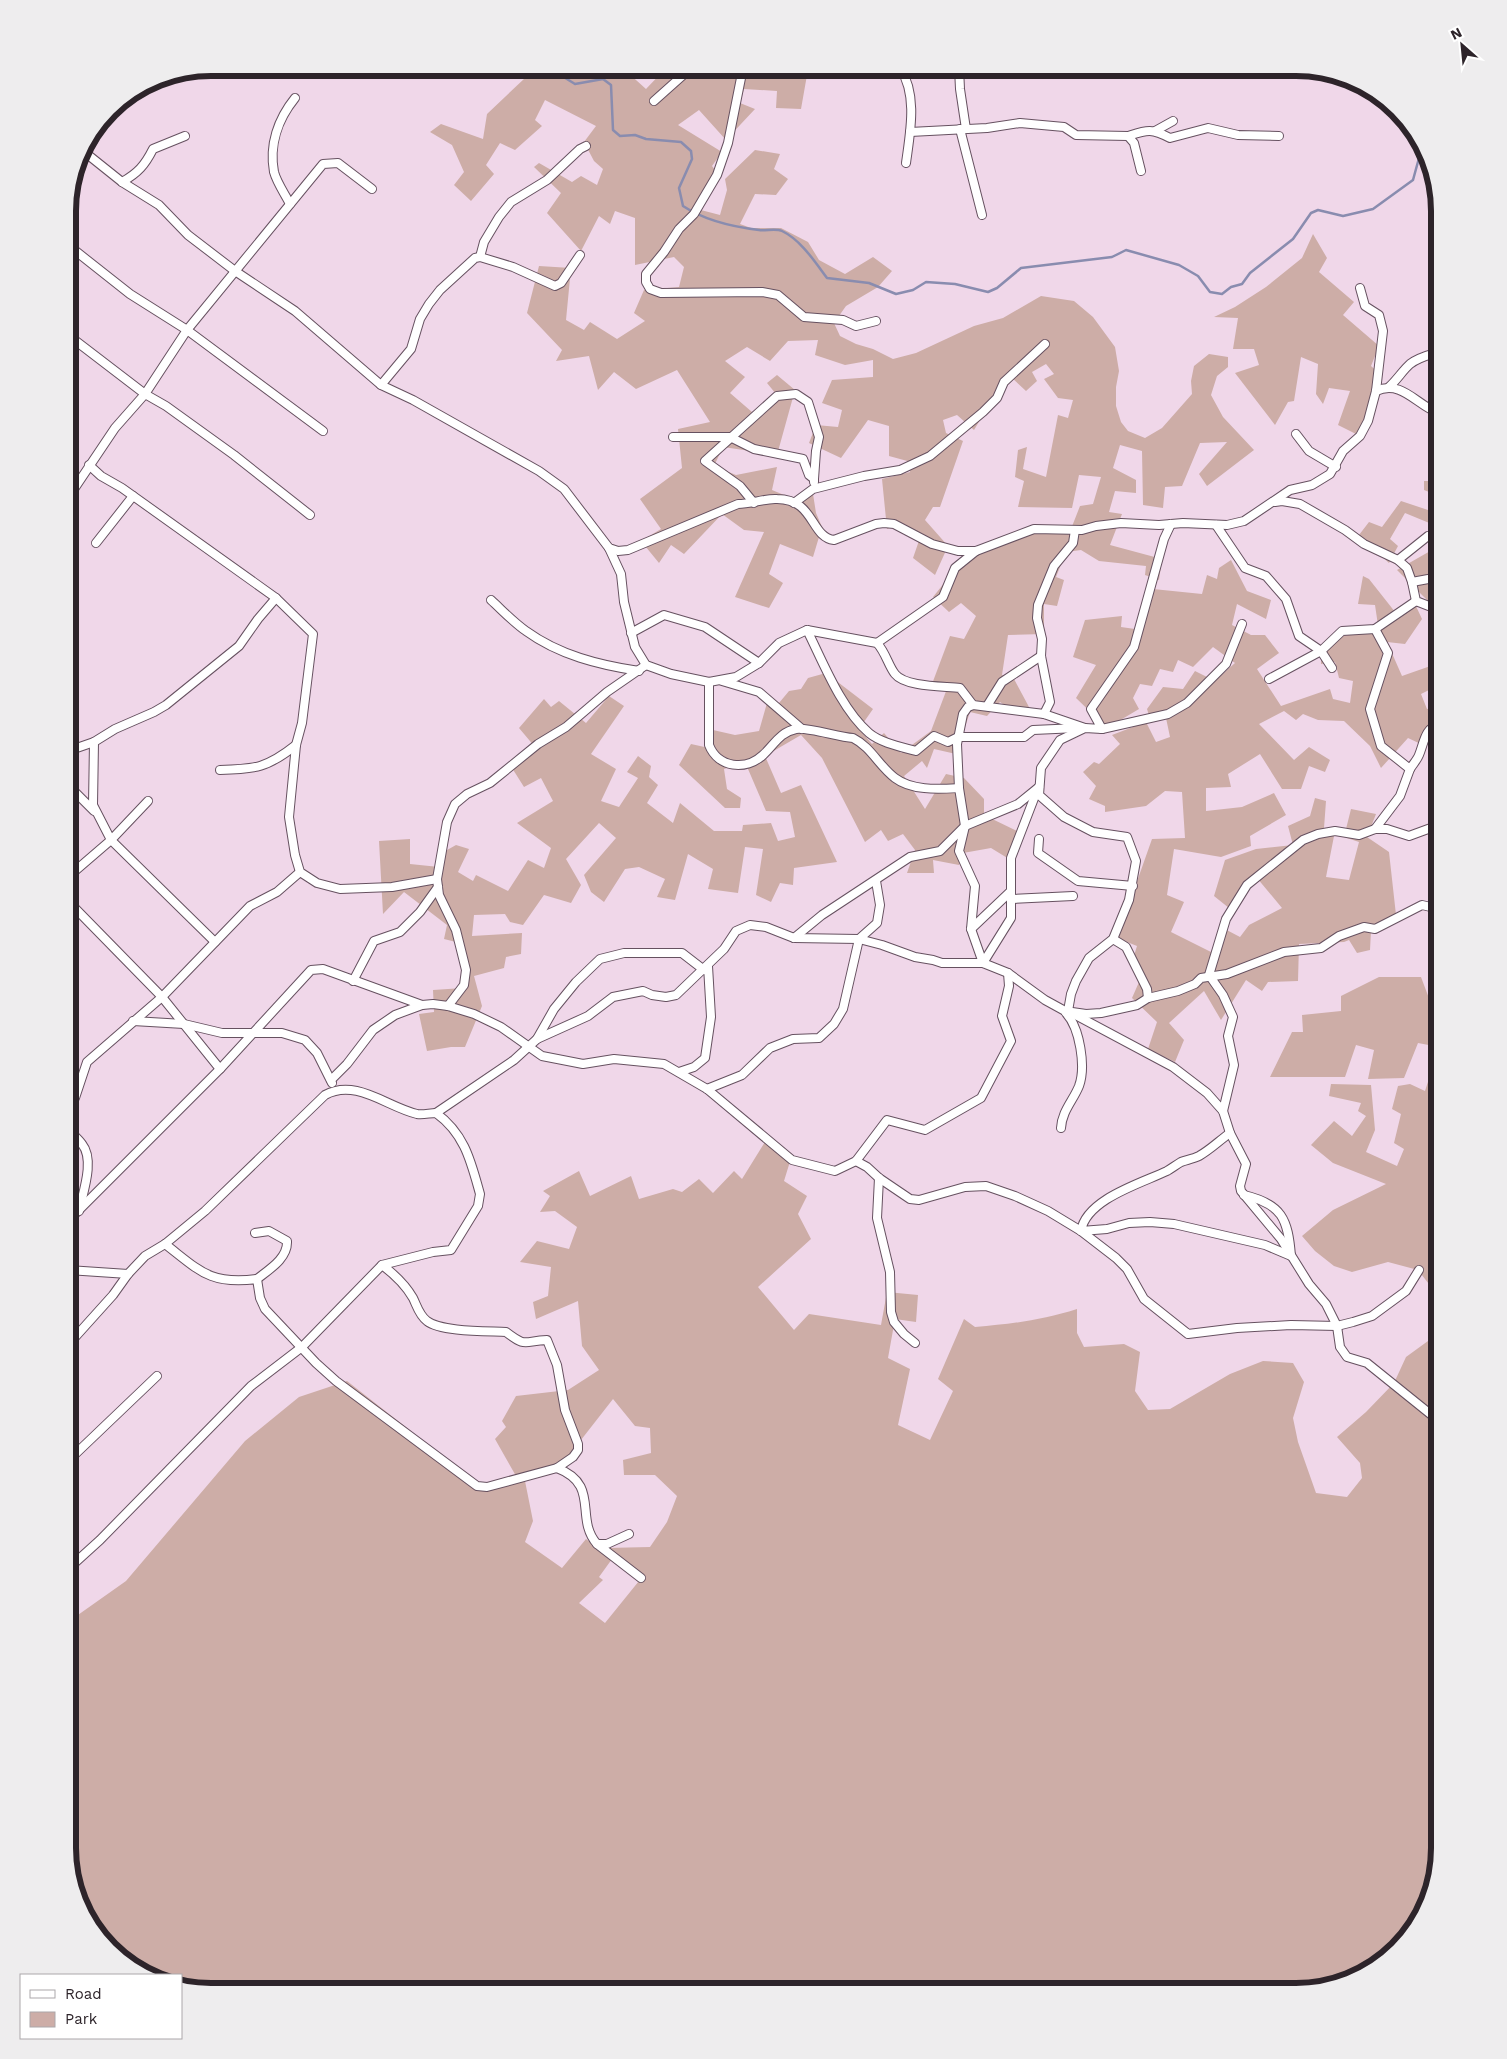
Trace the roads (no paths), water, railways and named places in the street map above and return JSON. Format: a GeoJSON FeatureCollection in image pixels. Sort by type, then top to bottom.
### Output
{"type":"FeatureCollection","features":[{"type":"Feature","properties":{"kind":"street"},"geometry":{"type":"LineString","coordinates":[[654,101],[681,77]]}},
{"type":"Feature","properties":{"kind":"street"},"geometry":{"type":"LineString","coordinates":[[741,77],[728,143],[717,175],[694,214],[679,229],[664,252],[646,274],[646,282],[650,289],[661,293],[762,292],[778,295],[804,317],[843,320],[856,326],[876,321]]}},
{"type":"Feature","properties":{"kind":"street"},"geometry":{"type":"LineString","coordinates":[[904,77],[909,89],[911,108],[906,163]]}},
{"type":"Feature","properties":{"kind":"street"},"geometry":{"type":"LineString","coordinates":[[959,77],[963,129],[982,215]]}},
{"type":"Feature","properties":{"kind":"street"},"geometry":{"type":"LineString","coordinates":[[290,204],[275,173],[273,158],[278,125],[295,98]]}},
{"type":"Feature","properties":{"kind":"street"},"geometry":{"type":"LineString","coordinates":[[910,132],[987,128],[1020,123],[1035,123],[1064,126],[1076,135],[1128,136],[1156,130],[1173,121]]}},
{"type":"Feature","properties":{"kind":"street"},"geometry":{"type":"LineString","coordinates":[[1156,130],[1170,138],[1208,128],[1238,135],[1279,136]]}},
{"type":"Feature","properties":{"kind":"street"},"geometry":{"type":"LineString","coordinates":[[122,182],[135,175],[145,165],[153,149],[185,136]]}},
{"type":"Feature","properties":{"kind":"street"},"geometry":{"type":"LineString","coordinates":[[1128,136],[1134,142],[1141,171]]}},
{"type":"Feature","properties":{"kind":"street"},"geometry":{"type":"LineString","coordinates":[[480,257],[484,242],[512,202],[547,180],[572,156],[586,146]]}},
{"type":"Feature","properties":{"kind":"street"},"geometry":{"type":"LineString","coordinates":[[89,156],[122,182],[159,205],[188,235],[235,271],[295,311],[381,385],[413,400],[539,471],[564,489],[609,548],[621,574],[624,602],[635,647],[646,665],[671,674],[709,682],[720,681],[736,677],[759,663],[778,643],[807,630],[877,643],[885,652],[895,674],[901,680],[921,685],[960,688],[973,705]]}},
{"type":"Feature","properties":{"kind":"street"},"geometry":{"type":"LineString","coordinates":[[77,484],[115,428],[145,394],[187,330],[323,164],[328,162],[338,163],[372,189]]}},
{"type":"Feature","properties":{"kind":"street"},"geometry":{"type":"LineString","coordinates":[[77,252],[130,294],[187,330],[323,431]]}},
{"type":"Feature","properties":{"kind":"street"},"geometry":{"type":"LineString","coordinates":[[381,385],[411,349],[420,319],[429,304],[440,290],[475,258],[480,257],[513,267],[555,286],[561,283],[580,255]]}},
{"type":"Feature","properties":{"kind":"street"},"geometry":{"type":"LineString","coordinates":[[877,643],[943,597],[955,568],[976,551],[1034,529],[1075,530],[1121,523],[1235,524],[1244,521],[1294,488],[1312,485],[1330,474],[1336,467],[1343,451],[1360,436],[1368,421],[1376,391],[1382,324],[1379,315],[1365,306],[1360,288]]}},
{"type":"Feature","properties":{"kind":"street"},"geometry":{"type":"LineString","coordinates":[[77,342],[145,394],[166,406],[234,455],[310,515]]}},
{"type":"Feature","properties":{"kind":"street"},"geometry":{"type":"LineString","coordinates":[[794,503],[813,489],[864,476],[900,470],[930,456],[984,412],[997,398],[1004,382],[1045,344]]}},
{"type":"Feature","properties":{"kind":"street"},"geometry":{"type":"LineString","coordinates":[[1376,391],[1389,387],[1399,378],[1409,364],[1431,354]]}},
{"type":"Feature","properties":{"kind":"street"},"geometry":{"type":"LineString","coordinates":[[1389,387],[1405,391],[1431,411]]}},
{"type":"Feature","properties":{"kind":"street"},"geometry":{"type":"LineString","coordinates":[[754,503],[740,486],[705,461],[777,396],[796,394],[808,402],[819,437],[813,489]]}},
{"type":"Feature","properties":{"kind":"street"},"geometry":{"type":"LineString","coordinates":[[1296,434],[1308,451],[1336,467]]}},
{"type":"Feature","properties":{"kind":"street"},"geometry":{"type":"LineString","coordinates":[[673,437],[730,437],[754,449],[803,459],[809,475],[814,479]]}},
{"type":"Feature","properties":{"kind":"street"},"geometry":{"type":"LineString","coordinates":[[89,465],[101,476],[134,496],[276,598],[313,634],[302,723],[296,745],[289,817],[295,855],[300,872],[317,883],[340,889],[392,888],[438,883]]}},
{"type":"Feature","properties":{"kind":"street"},"geometry":{"type":"LineString","coordinates":[[96,543],[134,496]]}},
{"type":"Feature","properties":{"kind":"street"},"geometry":{"type":"LineString","coordinates":[[609,548],[618,552],[628,550],[738,504],[777,498],[794,503],[808,511],[822,536],[828,539],[834,540],[876,524],[884,523],[894,524],[932,544],[958,551],[976,551]]}},
{"type":"Feature","properties":{"kind":"street"},"geometry":{"type":"LineString","coordinates":[[1273,502],[1282,501],[1300,504],[1345,530],[1364,544],[1398,560],[1406,568],[1412,582],[1416,601]]}},
{"type":"Feature","properties":{"kind":"street"},"geometry":{"type":"LineString","coordinates":[[1102,729],[1091,710],[1134,647],[1164,539],[1172,524]]}},
{"type":"Feature","properties":{"kind":"street"},"geometry":{"type":"LineString","coordinates":[[1216,525],[1246,568],[1266,576],[1286,599],[1299,636],[1321,651],[1332,668]]}},
{"type":"Feature","properties":{"kind":"street"},"geometry":{"type":"LineString","coordinates":[[1044,714],[1050,702],[1041,656],[1042,639],[1037,618],[1038,605],[1054,566],[1073,543],[1075,530]]}},
{"type":"Feature","properties":{"kind":"street"},"geometry":{"type":"LineString","coordinates":[[1398,560],[1428,536]]}},
{"type":"Feature","properties":{"kind":"street"},"geometry":{"type":"LineString","coordinates":[[1412,582],[1431,579]]}},
{"type":"Feature","properties":{"kind":"street"},"geometry":{"type":"LineString","coordinates":[[77,748],[94,742],[115,729],[154,712],[211,671],[239,646],[276,598]]}},
{"type":"Feature","properties":{"kind":"street"},"geometry":{"type":"LineString","coordinates":[[491,600],[526,631],[562,651],[602,666],[639,671]]}},
{"type":"Feature","properties":{"kind":"street"},"geometry":{"type":"LineString","coordinates":[[1269,679],[1321,651],[1342,631],[1375,629],[1416,601]]}},
{"type":"Feature","properties":{"kind":"street"},"geometry":{"type":"LineString","coordinates":[[1416,601],[1431,607]]}},
{"type":"Feature","properties":{"kind":"street"},"geometry":{"type":"LineString","coordinates":[[631,633],[664,615],[705,627],[759,663]]}},
{"type":"Feature","properties":{"kind":"street"},"geometry":{"type":"LineString","coordinates":[[807,630],[844,703],[870,734],[894,745],[916,751],[934,736],[948,742],[958,737],[1024,737],[1033,730],[1102,729],[1168,714],[1187,703],[1226,664],[1242,624]]}},
{"type":"Feature","properties":{"kind":"street"},"geometry":{"type":"LineString","coordinates":[[1375,629],[1388,653],[1370,709],[1381,746],[1410,769]]}},
{"type":"Feature","properties":{"kind":"street"},"geometry":{"type":"LineString","coordinates":[[986,706],[1002,682],[1041,656]]}},
{"type":"Feature","properties":{"kind":"street"},"geometry":{"type":"LineString","coordinates":[[448,1006],[464,984],[466,970],[456,930],[439,895],[438,883],[447,822],[455,804],[467,794],[490,783],[538,744],[566,727],[607,692],[646,665]]}},
{"type":"Feature","properties":{"kind":"street"},"geometry":{"type":"LineString","coordinates":[[720,681],[759,692],[802,729]]}},
{"type":"Feature","properties":{"kind":"street"},"geometry":{"type":"LineString","coordinates":[[709,682],[710,745],[712,753],[724,763],[736,765],[763,756],[775,741],[785,733],[802,729],[853,738],[860,742],[895,778],[912,786],[937,789],[959,788]]}},
{"type":"Feature","properties":{"kind":"street"},"geometry":{"type":"LineString","coordinates":[[984,963],[971,929],[975,886],[959,851],[965,826],[957,760],[958,737],[963,714],[968,707],[973,705],[986,706],[1044,714],[1085,728]]}},
{"type":"Feature","properties":{"kind":"street"},"geometry":{"type":"LineString","coordinates":[[1066,1011],[1071,994],[1089,958],[1113,939],[1132,886],[1136,861],[1127,837],[1093,832],[1064,817],[1039,795],[1041,768],[1060,740],[1085,728]]}},
{"type":"Feature","properties":{"kind":"street"},"geometry":{"type":"LineString","coordinates":[[1375,829],[1400,796],[1410,769],[1419,756],[1428,732],[1431,729]]}},
{"type":"Feature","properties":{"kind":"street"},"geometry":{"type":"LineString","coordinates":[[94,742],[93,805],[111,840],[215,942]]}},
{"type":"Feature","properties":{"kind":"street"},"geometry":{"type":"LineString","coordinates":[[220,770],[253,770],[274,761],[296,745]]}},
{"type":"Feature","properties":{"kind":"street"},"geometry":{"type":"LineString","coordinates":[[794,938],[822,915],[910,857],[940,852],[965,826],[1018,804],[1039,787]]}},
{"type":"Feature","properties":{"kind":"street"},"geometry":{"type":"LineString","coordinates":[[984,963],[1011,918],[1011,858],[1039,787]]}},
{"type":"Feature","properties":{"kind":"street"},"geometry":{"type":"LineString","coordinates":[[77,794],[95,812]]}},
{"type":"Feature","properties":{"kind":"street"},"geometry":{"type":"LineString","coordinates":[[77,870],[111,840],[148,801]]}},
{"type":"Feature","properties":{"kind":"street"},"geometry":{"type":"LineString","coordinates":[[1209,975],[1226,919],[1247,885],[1303,840],[1318,834],[1336,831],[1359,835],[1375,829],[1387,829],[1409,836],[1431,828]]}},
{"type":"Feature","properties":{"kind":"street"},"geometry":{"type":"LineString","coordinates":[[1039,839],[1038,853],[1078,881],[1132,886]]}},
{"type":"Feature","properties":{"kind":"street"},"geometry":{"type":"LineString","coordinates":[[76,1097],[88,1062],[162,997],[250,906],[276,892],[300,872]]}},
{"type":"Feature","properties":{"kind":"street"},"geometry":{"type":"LineString","coordinates":[[707,1089],[742,1075],[770,1048],[793,1039],[818,1038],[834,1024],[843,1009],[859,940],[877,923],[880,905],[876,881]]}},
{"type":"Feature","properties":{"kind":"street"},"geometry":{"type":"LineString","coordinates":[[353,981],[374,941],[400,932],[420,912],[438,883]]}},
{"type":"Feature","properties":{"kind":"street"},"geometry":{"type":"LineString","coordinates":[[971,929],[1011,895],[1073,896]]}},
{"type":"Feature","properties":{"kind":"street"},"geometry":{"type":"LineString","coordinates":[[1066,1011],[1086,1014],[1137,1005],[1148,998],[1178,991],[1195,984],[1201,978],[1209,975],[1226,974],[1284,952],[1321,948],[1339,936],[1364,927],[1375,929],[1422,906],[1431,908]]}},
{"type":"Feature","properties":{"kind":"street"},"geometry":{"type":"LineString","coordinates":[[77,910],[162,997],[220,1069]]}},
{"type":"Feature","properties":{"kind":"street"},"geometry":{"type":"LineString","coordinates":[[76,1335],[145,1256],[165,1244],[205,1211],[326,1095],[335,1089],[361,1092],[418,1114],[436,1112],[514,1060],[527,1046],[537,1039],[588,1016],[613,996],[643,990],[652,995],[671,997],[706,968],[736,931],[750,925],[766,927],[794,938],[859,940],[942,963],[984,963],[1008,973],[1045,1000],[1131,1043],[1173,1067],[1207,1093],[1223,1111],[1230,1133],[1246,1164],[1240,1186],[1244,1195],[1282,1239],[1309,1284],[1326,1304],[1337,1326],[1340,1347],[1347,1357],[1367,1363],[1431,1414]]}},
{"type":"Feature","properties":{"kind":"street"},"geometry":{"type":"LineString","coordinates":[[1113,939],[1126,947],[1147,989],[1148,998]]}},
{"type":"Feature","properties":{"kind":"street"},"geometry":{"type":"LineString","coordinates":[[537,1039],[554,1009],[565,995],[600,959],[624,953],[682,953],[706,968]]}},
{"type":"Feature","properties":{"kind":"street"},"geometry":{"type":"LineString","coordinates":[[680,1072],[694,1067],[705,1058],[711,1018],[706,968]]}},
{"type":"Feature","properties":{"kind":"street"},"geometry":{"type":"LineString","coordinates":[[76,1213],[220,1069],[311,970],[323,969],[422,1005]]}},
{"type":"Feature","properties":{"kind":"street"},"geometry":{"type":"LineString","coordinates":[[331,1080],[347,1064],[373,1030],[395,1015],[422,1005],[448,1006],[474,1014],[501,1027],[542,1056],[583,1064],[614,1059],[664,1064],[707,1089],[792,1160],[834,1171],[856,1161],[887,1120],[925,1130],[981,1098],[1011,1041],[1002,1016],[1009,986],[1008,973]]}},
{"type":"Feature","properties":{"kind":"street"},"geometry":{"type":"LineString","coordinates":[[1209,975],[1223,995],[1233,1017],[1228,1036],[1234,1066],[1223,1111]]}},
{"type":"Feature","properties":{"kind":"street"},"geometry":{"type":"LineString","coordinates":[[1061,1128],[1061,1118],[1078,1087],[1082,1072],[1076,1031],[1072,1019],[1066,1011]]}},
{"type":"Feature","properties":{"kind":"street"},"geometry":{"type":"LineString","coordinates":[[133,1021],[184,1024],[222,1033],[282,1033],[305,1040],[317,1053],[335,1089]]}},
{"type":"Feature","properties":{"kind":"street"},"geometry":{"type":"LineString","coordinates":[[76,1562],[100,1540],[250,1386],[302,1347],[382,1265],[433,1252],[451,1250],[478,1206],[480,1194],[468,1153],[450,1123],[436,1112]]}},
{"type":"Feature","properties":{"kind":"street"},"geometry":{"type":"LineString","coordinates":[[1081,1230],[1082,1223],[1089,1214],[1103,1202],[1150,1177],[1198,1156],[1230,1133]]}},
{"type":"Feature","properties":{"kind":"street"},"geometry":{"type":"LineString","coordinates":[[76,1138],[83,1145],[87,1157],[79,1211]]}},
{"type":"Feature","properties":{"kind":"street"},"geometry":{"type":"LineString","coordinates":[[856,1161],[910,1199],[919,1200],[965,1187],[986,1186],[1016,1196],[1048,1211],[1081,1230],[1116,1258],[1127,1269],[1144,1299],[1188,1334],[1237,1328],[1291,1325],[1337,1326],[1372,1316],[1406,1291],[1418,1270]]}},
{"type":"Feature","properties":{"kind":"street"},"geometry":{"type":"LineString","coordinates":[[879,1178],[877,1218],[890,1272],[891,1312],[899,1328],[915,1343]]}},
{"type":"Feature","properties":{"kind":"street"},"geometry":{"type":"LineString","coordinates":[[1244,1195],[1260,1198],[1276,1208],[1286,1222],[1291,1256]]}},
{"type":"Feature","properties":{"kind":"street"},"geometry":{"type":"LineString","coordinates":[[1081,1230],[1106,1229],[1129,1223],[1174,1224],[1264,1245],[1291,1256]]}},
{"type":"Feature","properties":{"kind":"street"},"geometry":{"type":"LineString","coordinates":[[165,1244],[202,1273],[235,1282],[257,1279],[284,1256],[288,1248],[287,1241],[269,1230],[255,1233]]}},
{"type":"Feature","properties":{"kind":"street"},"geometry":{"type":"LineString","coordinates":[[257,1279],[260,1298],[265,1309],[336,1381],[477,1486],[486,1487],[557,1468],[573,1458],[578,1450],[578,1444],[565,1410],[557,1365],[547,1340],[525,1343],[516,1341],[506,1332],[462,1330],[434,1325],[426,1321],[422,1316],[413,1298],[397,1276],[382,1265]]}},
{"type":"Feature","properties":{"kind":"street"},"geometry":{"type":"LineString","coordinates":[[76,1271],[128,1274]]}},
{"type":"Feature","properties":{"kind":"street"},"geometry":{"type":"LineString","coordinates":[[76,1453],[156,1376]]}},
{"type":"Feature","properties":{"kind":"street"},"geometry":{"type":"LineString","coordinates":[[557,1468],[567,1472],[584,1493],[587,1525],[591,1537],[597,1544],[641,1578]]}},
{"type":"Feature","properties":{"kind":"street"},"geometry":{"type":"LineString","coordinates":[[597,1544],[606,1544],[629,1534]]}},
{"type":"Feature","properties":{"kind":"waterway"},"geometry":{"type":"LineString","coordinates":[[564,77],[575,84],[603,79],[611,85],[613,130],[620,136],[635,135],[646,139],[681,142],[691,151],[692,159],[679,188],[683,206],[700,215],[730,225],[759,230],[782,231],[801,246],[827,278],[869,283],[896,294],[913,290],[926,282],[955,284],[988,292],[997,288],[1021,268],[1112,257],[1126,250],[1179,265],[1198,276],[1210,292],[1222,294],[1231,287],[1242,284],[1250,273],[1293,239],[1311,213],[1318,210],[1343,216],[1373,209],[1413,180],[1419,158]]}}]}
